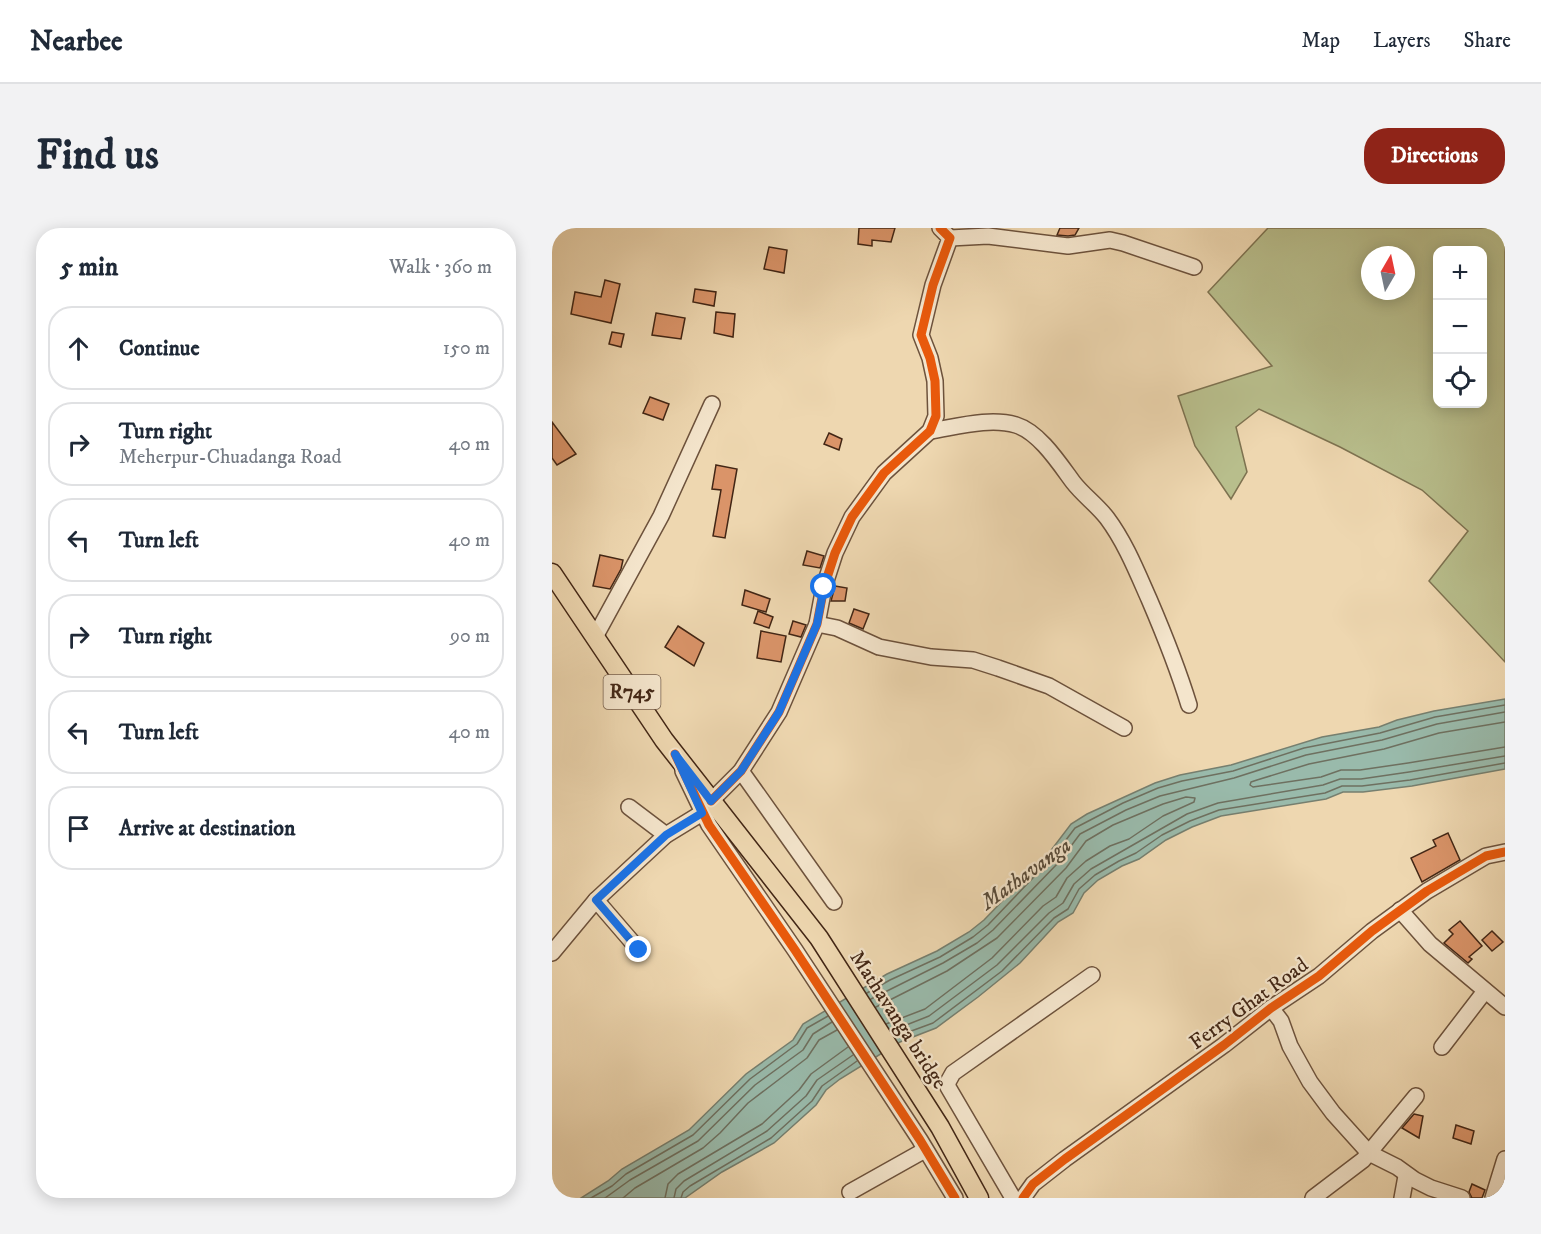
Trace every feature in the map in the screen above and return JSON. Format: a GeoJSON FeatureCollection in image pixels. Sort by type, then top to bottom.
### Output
{"type":"FeatureCollection","features":[{"type":"Feature","properties":{"kind":"main road","name":"R745"},"geometry":{"type":"LineString","coordinates":[[552,573],[675,754],[706,807]]}},
{"type":"Feature","properties":{"kind":"main road","name":"Mathavanga bridge"},"geometry":{"type":"LineString","coordinates":[[706,807],[819,938],[940,1126],[979,1198]]}},
{"type":"Feature","properties":{"kind":"street"},"geometry":{"type":"LineString","coordinates":[[552,953],[596,900],[666,835],[706,807],[741,771],[779,712],[817,624],[824,587],[835,553],[852,517],[884,473],[930,431],[936,416],[930,358],[921,335],[945,233],[1068,246],[1110,240],[1194,267]]}},
{"type":"Feature","properties":{"kind":"street"},"geometry":{"type":"LineString","coordinates":[[595,637],[661,516],[712,404]]}},
{"type":"Feature","properties":{"kind":"street"},"geometry":{"type":"LineString","coordinates":[[930,431],[1002,422],[1017,425],[1046,448],[1075,485],[1106,517],[1119,537],[1138,575],[1177,667],[1189,705]]}},
{"type":"Feature","properties":{"kind":"street"},"geometry":{"type":"LineString","coordinates":[[817,624],[837,628],[879,647],[931,657],[973,660],[998,668],[1049,686],[1124,728]]}},
{"type":"Feature","properties":{"kind":"street"},"geometry":{"type":"LineString","coordinates":[[741,771],[834,902]]}},
{"type":"Feature","properties":{"kind":"street"},"geometry":{"type":"LineString","coordinates":[[629,807],[666,835]]}},
{"type":"Feature","properties":{"kind":"street"},"geometry":{"type":"LineString","coordinates":[[706,807],[955,1198]]}},
{"type":"Feature","properties":{"kind":"street","name":"Ferry Ghat Road"},"geometry":{"type":"LineString","coordinates":[[1023,1198],[1034,1184],[1065,1159],[1224,1045],[1271,1008],[1319,976],[1400,910],[1436,885],[1486,856],[1505,852]]}},
{"type":"Feature","properties":{"kind":"street"},"geometry":{"type":"LineString","coordinates":[[596,900],[639,950]]}},
{"type":"Feature","properties":{"kind":"street"},"geometry":{"type":"LineString","coordinates":[[1400,910],[1430,944],[1505,1007]]}},
{"type":"Feature","properties":{"kind":"street"},"geometry":{"type":"LineString","coordinates":[[1013,1198],[948,1087],[948,1082],[953,1073],[1092,975]]}},
{"type":"Feature","properties":{"kind":"street"},"geometry":{"type":"LineString","coordinates":[[1442,1047],[1485,991]]}},
{"type":"Feature","properties":{"kind":"street"},"geometry":{"type":"LineString","coordinates":[[1271,1008],[1281,1021],[1290,1046],[1310,1082],[1340,1122],[1369,1153],[1431,1188],[1462,1198]]}},
{"type":"Feature","properties":{"kind":"street"},"geometry":{"type":"LineString","coordinates":[[1313,1198],[1363,1160],[1416,1096]]}},
{"type":"Feature","properties":{"kind":"street"},"geometry":{"type":"LineString","coordinates":[[850,1192],[923,1145]]}},
{"type":"Feature","properties":{"kind":"street"},"geometry":{"type":"LineString","coordinates":[[1492,1198],[1505,1159]]}},
{"type":"Feature","properties":{"kind":"street"},"geometry":{"type":"LineString","coordinates":[[1402,1198],[1407,1176]]}},
{"type":"Feature","properties":{"kind":"green space"},"geometry":{"type":"Polygon","coordinates":[[[1268,228],[1505,228],[1505,662],[1429,581],[1468,531],[1422,490],[1340,447],[1259,409],[1236,427],[1247,472],[1231,499],[1195,446],[1178,396],[1272,366],[1208,292],[1268,228]]]}},
{"type":"Feature","properties":{"kind":"water"},"geometry":{"type":"Polygon","coordinates":[[[1505,699],[1505,769],[1412,786],[1343,792],[1326,799],[1221,816],[1192,827],[1166,840],[1139,859],[1098,880],[1084,893],[1073,913],[1058,922],[1020,963],[978,997],[936,1028],[900,1042],[840,1079],[826,1090],[816,1105],[774,1143],[722,1172],[685,1198],[581,1198],[622,1169],[689,1130],[746,1074],[793,1040],[803,1024],[887,974],[937,951],[969,932],[984,920],[1049,853],[1071,824],[1087,814],[1155,783],[1180,775],[1231,765],[1322,737],[1379,727],[1434,711],[1505,699]]]}},
{"type":"Feature","properties":{"kind":"building"},"geometry":{"type":"Polygon","coordinates":[[[859,228],[895,228],[891,242],[872,240],[872,246],[858,244],[859,228]]]}},
{"type":"Feature","properties":{"kind":"building"},"geometry":{"type":"Polygon","coordinates":[[[1060,228],[1079,228],[1075,235],[1068,236],[1057,235],[1060,228]]]}},
{"type":"Feature","properties":{"kind":"building"},"geometry":{"type":"Polygon","coordinates":[[[769,247],[787,250],[784,273],[764,269],[769,247]]]}},
{"type":"Feature","properties":{"kind":"building"},"geometry":{"type":"Polygon","coordinates":[[[605,280],[620,284],[611,323],[571,314],[575,292],[601,297],[605,280]]]}},
{"type":"Feature","properties":{"kind":"building"},"geometry":{"type":"Polygon","coordinates":[[[695,289],[716,292],[714,306],[693,302],[695,289]]]}},
{"type":"Feature","properties":{"kind":"building"},"geometry":{"type":"Polygon","coordinates":[[[716,312],[735,314],[733,337],[714,333],[716,312]]]}},
{"type":"Feature","properties":{"kind":"building"},"geometry":{"type":"Polygon","coordinates":[[[656,313],[685,318],[681,339],[652,335],[656,313]]]}},
{"type":"Feature","properties":{"kind":"building"},"geometry":{"type":"Polygon","coordinates":[[[612,332],[624,334],[621,347],[609,344],[612,332]]]}},
{"type":"Feature","properties":{"kind":"building"},"geometry":{"type":"Polygon","coordinates":[[[650,397],[669,404],[663,420],[643,413],[650,397]]]}},
{"type":"Feature","properties":{"kind":"building"},"geometry":{"type":"Polygon","coordinates":[[[552,422],[576,454],[557,465],[552,458],[552,422]]]}},
{"type":"Feature","properties":{"kind":"building"},"geometry":{"type":"Polygon","coordinates":[[[829,433],[842,439],[839,450],[824,444],[829,433]]]}},
{"type":"Feature","properties":{"kind":"building"},"geometry":{"type":"Polygon","coordinates":[[[716,465],[737,469],[725,538],[713,536],[721,490],[712,489],[716,465]]]}},
{"type":"Feature","properties":{"kind":"building"},"geometry":{"type":"Polygon","coordinates":[[[807,551],[824,556],[820,568],[803,565],[807,551]]]}},
{"type":"Feature","properties":{"kind":"building"},"geometry":{"type":"Polygon","coordinates":[[[600,555],[623,560],[621,569],[610,589],[593,586],[600,555]]]}},
{"type":"Feature","properties":{"kind":"building"},"geometry":{"type":"Polygon","coordinates":[[[835,586],[847,588],[845,601],[831,601],[835,586]]]}},
{"type":"Feature","properties":{"kind":"building"},"geometry":{"type":"Polygon","coordinates":[[[745,590],[770,599],[766,612],[742,605],[745,590]]]}},
{"type":"Feature","properties":{"kind":"building"},"geometry":{"type":"Polygon","coordinates":[[[854,609],[869,614],[863,629],[849,623],[854,609]]]}},
{"type":"Feature","properties":{"kind":"building"},"geometry":{"type":"Polygon","coordinates":[[[758,611],[773,617],[769,628],[754,623],[758,611]]]}},
{"type":"Feature","properties":{"kind":"building"},"geometry":{"type":"Polygon","coordinates":[[[793,621],[806,625],[801,637],[789,634],[793,621]]]}},
{"type":"Feature","properties":{"kind":"building"},"geometry":{"type":"Polygon","coordinates":[[[678,626],[704,643],[694,666],[665,647],[678,626]]]}},
{"type":"Feature","properties":{"kind":"building"},"geometry":{"type":"Polygon","coordinates":[[[761,631],[786,636],[781,662],[757,658],[761,631]]]}},
{"type":"Feature","properties":{"kind":"building"},"geometry":{"type":"Polygon","coordinates":[[[1448,833],[1460,860],[1422,882],[1411,858],[1436,846],[1433,840],[1448,833]]]}},
{"type":"Feature","properties":{"kind":"building"},"geometry":{"type":"Polygon","coordinates":[[[1460,921],[1482,946],[1469,957],[1472,959],[1468,963],[1444,943],[1453,934],[1449,930],[1460,921]]]}},
{"type":"Feature","properties":{"kind":"building"},"geometry":{"type":"Polygon","coordinates":[[[1492,931],[1503,942],[1492,951],[1482,940],[1492,931]]]}},
{"type":"Feature","properties":{"kind":"building"},"geometry":{"type":"Polygon","coordinates":[[[1414,1114],[1423,1116],[1419,1138],[1402,1128],[1414,1114]]]}},
{"type":"Feature","properties":{"kind":"building"},"geometry":{"type":"Polygon","coordinates":[[[1456,1125],[1474,1131],[1471,1144],[1453,1138],[1456,1125]]]}},
{"type":"Feature","properties":{"kind":"building"},"geometry":{"type":"Polygon","coordinates":[[[1472,1184],[1485,1190],[1482,1198],[1472,1198],[1469,1192],[1472,1184]]]}},
{"type":"Feature","properties":{"kind":"cycle path"},"geometry":{"type":"LineString","coordinates":[[711,801],[741,771],[779,712],[817,624],[824,587],[835,553],[852,517],[884,473],[930,431],[936,416],[935,381],[930,358],[921,335],[933,285],[950,238],[940,228]]}},
{"type":"Feature","properties":{"kind":"cycle path"},"geometry":{"type":"LineString","coordinates":[[675,754],[709,825],[795,950],[920,1140],[955,1198]]}},
{"type":"Feature","properties":{"kind":"cycle path"},"geometry":{"type":"LineString","coordinates":[[1023,1198],[1033,1184],[1065,1159],[1224,1045],[1271,1008],[1319,976],[1372,931],[1427,891],[1486,856],[1505,852]]}},
{"type":"Feature","properties":{"kind":"route"},"geometry":{"type":"LineString","coordinates":[[639,950],[596,900],[666,835],[702,813],[675,754],[711,801],[741,771],[779,712],[801,665],[817,624],[824,587]]}},
{"type":"Feature","properties":{"kind":"water label","name":"Mathavanga"},"geometry":{"type":"Point","coordinates":[1026,874]}}]}
